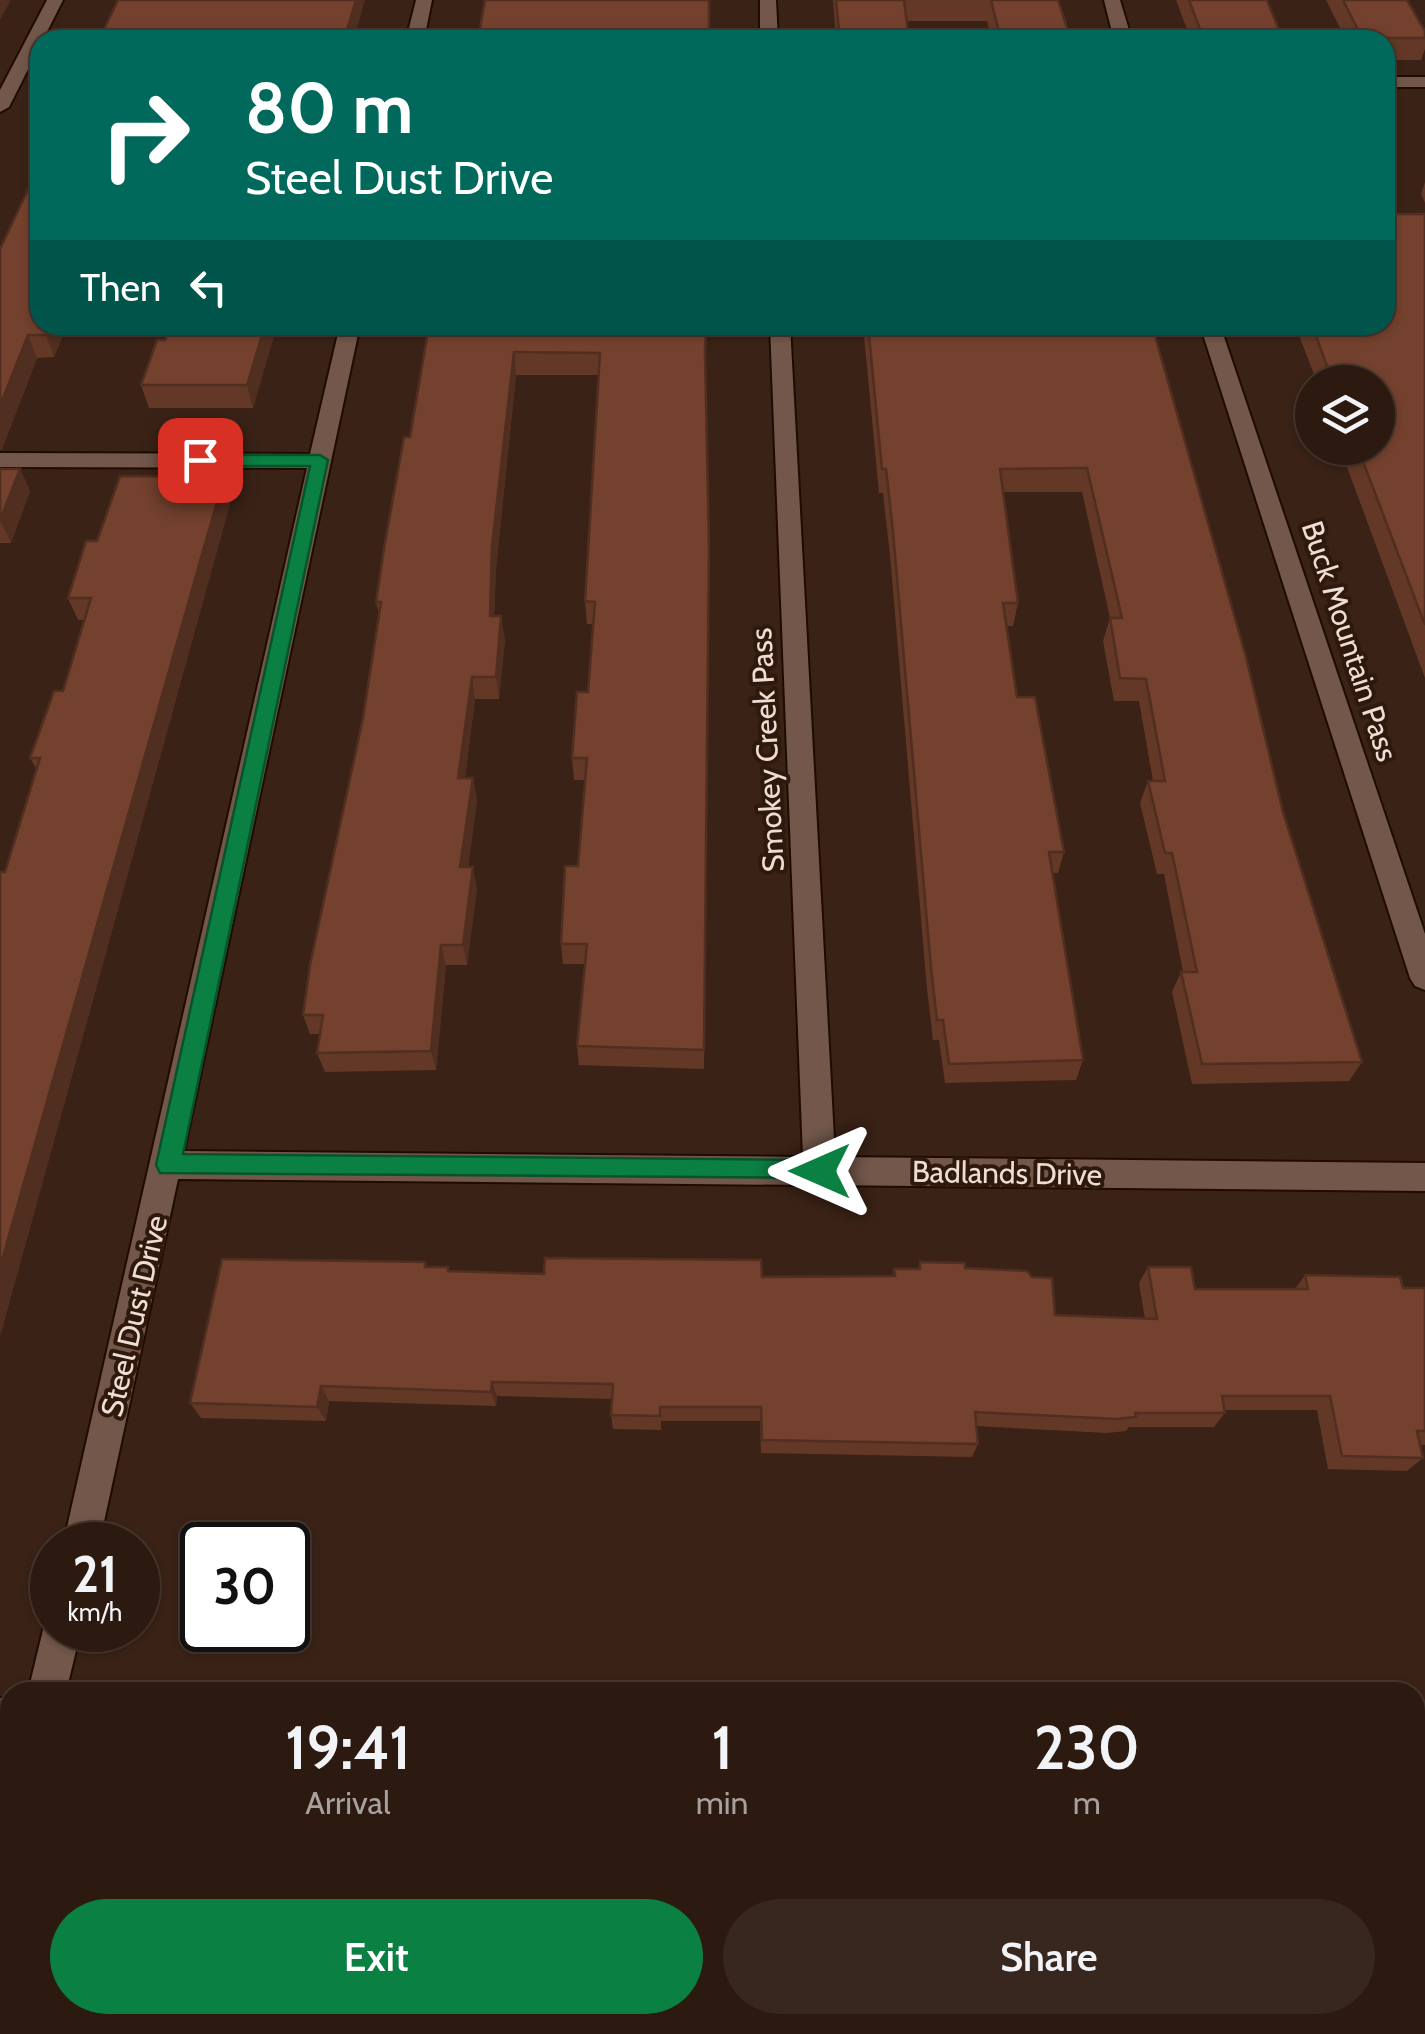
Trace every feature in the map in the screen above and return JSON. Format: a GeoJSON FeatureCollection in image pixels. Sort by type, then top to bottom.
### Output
{"type":"FeatureCollection","features":[{"type":"Feature","properties":{"kind":"street"},"geometry":{"type":"LineString","coordinates":[[39,30],[55,0]]}},
{"type":"Feature","properties":{"kind":"street"},"geometry":{"type":"LineString","coordinates":[[417,30],[424,0]]}},
{"type":"Feature","properties":{"kind":"street"},"geometry":{"type":"LineString","coordinates":[[768,0],[770,30]]}},
{"type":"Feature","properties":{"kind":"street"},"geometry":{"type":"LineString","coordinates":[[1112,0],[1120,30]]}},
{"type":"Feature","properties":{"kind":"street"},"geometry":{"type":"LineString","coordinates":[[2,100],[30,47]]}},
{"type":"Feature","properties":{"kind":"street"},"geometry":{"type":"LineString","coordinates":[[1395,82],[1425,82]]}},
{"type":"Feature","properties":{"kind":"street","name":"Steel Dust Drive"},"geometry":{"type":"LineString","coordinates":[[86,1522],[168,1165],[348,335]]}},
{"type":"Feature","properties":{"kind":"street","name":"Smokey Creek Pass"},"geometry":{"type":"LineString","coordinates":[[780,335],[820,1171]]}},
{"type":"Feature","properties":{"kind":"street","name":"Buck Mountain Pass"},"geometry":{"type":"LineString","coordinates":[[1213,335],[1425,978]]}},
{"type":"Feature","properties":{"kind":"street"},"geometry":{"type":"LineString","coordinates":[[0,460],[320,460]]}},
{"type":"Feature","properties":{"kind":"street","name":"Badlands Drive"},"geometry":{"type":"LineString","coordinates":[[168,1165],[1425,1177]]}},
{"type":"Feature","properties":{"kind":"street"},"geometry":{"type":"LineString","coordinates":[[49,1682],[57,1652]]}},
{"type":"Feature","properties":{"kind":"building"},"geometry":{"type":"Polygon","coordinates":[[[118,0],[356,0],[347,30],[104,30],[118,0]]]}},
{"type":"Feature","properties":{"kind":"building"},"geometry":{"type":"Polygon","coordinates":[[[485,0],[709,0],[709,30],[480,30],[485,0]]]}},
{"type":"Feature","properties":{"kind":"building"},"geometry":{"type":"Polygon","coordinates":[[[836,0],[904,0],[908,30],[839,30],[836,0]]]}},
{"type":"Feature","properties":{"kind":"building"},"geometry":{"type":"Polygon","coordinates":[[[991,0],[1058,0],[1068,30],[998,30],[991,0]]]}},
{"type":"Feature","properties":{"kind":"building"},"geometry":{"type":"Polygon","coordinates":[[[1189,0],[1267,0],[1279,30],[1200,30],[1189,0]]]}},
{"type":"Feature","properties":{"kind":"building"},"geometry":{"type":"Polygon","coordinates":[[[1343,0],[1407,0],[1425,38],[1395,38],[1395,30],[1358,30],[1343,0]]]}},
{"type":"Feature","properties":{"kind":"building"},"geometry":{"type":"Polygon","coordinates":[[[30,185],[30,335],[0,406],[0,249],[30,185]]]}},
{"type":"Feature","properties":{"kind":"building"},"geometry":{"type":"Polygon","coordinates":[[[1395,214],[1425,214],[1425,625],[1364,465],[1395,465],[1395,365],[1327,365],[1316,335],[1395,335],[1395,214]]]}},
{"type":"Feature","properties":{"kind":"building"},"geometry":{"type":"Polygon","coordinates":[[[167,335],[262,335],[247,385],[141,385],[157,340],[165,340],[167,335]]]}},
{"type":"Feature","properties":{"kind":"building"},"geometry":{"type":"Polygon","coordinates":[[[427,335],[706,335],[709,546],[704,1050],[577,1046],[587,944],[561,944],[565,866],[578,866],[587,758],[572,758],[577,692],[588,692],[595,602],[585,601],[600,353],[514,352],[492,546],[490,616],[501,616],[496,677],[472,677],[458,778],[473,778],[460,867],[473,867],[463,945],[441,945],[431,1051],[317,1053],[323,1015],[303,1015],[310,965],[363,718],[381,602],[376,602],[384,548],[404,437],[410,437],[427,335]]]}},
{"type":"Feature","properties":{"kind":"building"},"geometry":{"type":"Polygon","coordinates":[[[869,335],[1155,335],[1246,657],[1283,812],[1362,1062],[1202,1064],[1181,972],[1197,972],[1172,853],[1165,853],[1148,781],[1165,781],[1146,679],[1120,678],[1110,618],[1122,618],[1087,468],[1000,469],[1018,603],[1003,603],[1017,697],[1035,697],[1064,852],[1049,852],[1083,1060],[949,1064],[943,1020],[937,1020],[931,968],[893,532],[886,469],[882,469],[869,335]]]}},
{"type":"Feature","properties":{"kind":"building"},"geometry":{"type":"Polygon","coordinates":[[[0,469],[20,469],[0,520],[0,469]]]}},
{"type":"Feature","properties":{"kind":"building"},"geometry":{"type":"Polygon","coordinates":[[[120,476],[224,477],[0,1267],[0,872],[5,872],[40,758],[30,758],[54,691],[63,691],[91,598],[68,598],[86,541],[97,541],[120,476]]]}},
{"type":"Feature","properties":{"kind":"building"},"geometry":{"type":"Polygon","coordinates":[[[545,1258],[761,1260],[762,1277],[895,1276],[894,1269],[920,1269],[920,1262],[965,1263],[965,1268],[1027,1271],[1032,1277],[1052,1278],[1055,1315],[1157,1319],[1148,1267],[1191,1267],[1195,1289],[1308,1289],[1305,1275],[1400,1277],[1403,1288],[1425,1288],[1425,1431],[1417,1431],[1423,1458],[1342,1456],[1330,1396],[1222,1396],[1225,1413],[1135,1413],[1136,1417],[1116,1419],[975,1412],[978,1444],[762,1440],[761,1407],[660,1407],[660,1416],[611,1415],[613,1384],[492,1382],[491,1392],[321,1386],[317,1407],[190,1403],[222,1259],[425,1262],[425,1267],[448,1267],[448,1271],[544,1274],[545,1258]]]}},
{"type":"Feature","properties":{"kind":"route"},"geometry":{"type":"LineString","coordinates":[[200,460],[320,460],[168,1165],[820,1171]]}}]}
